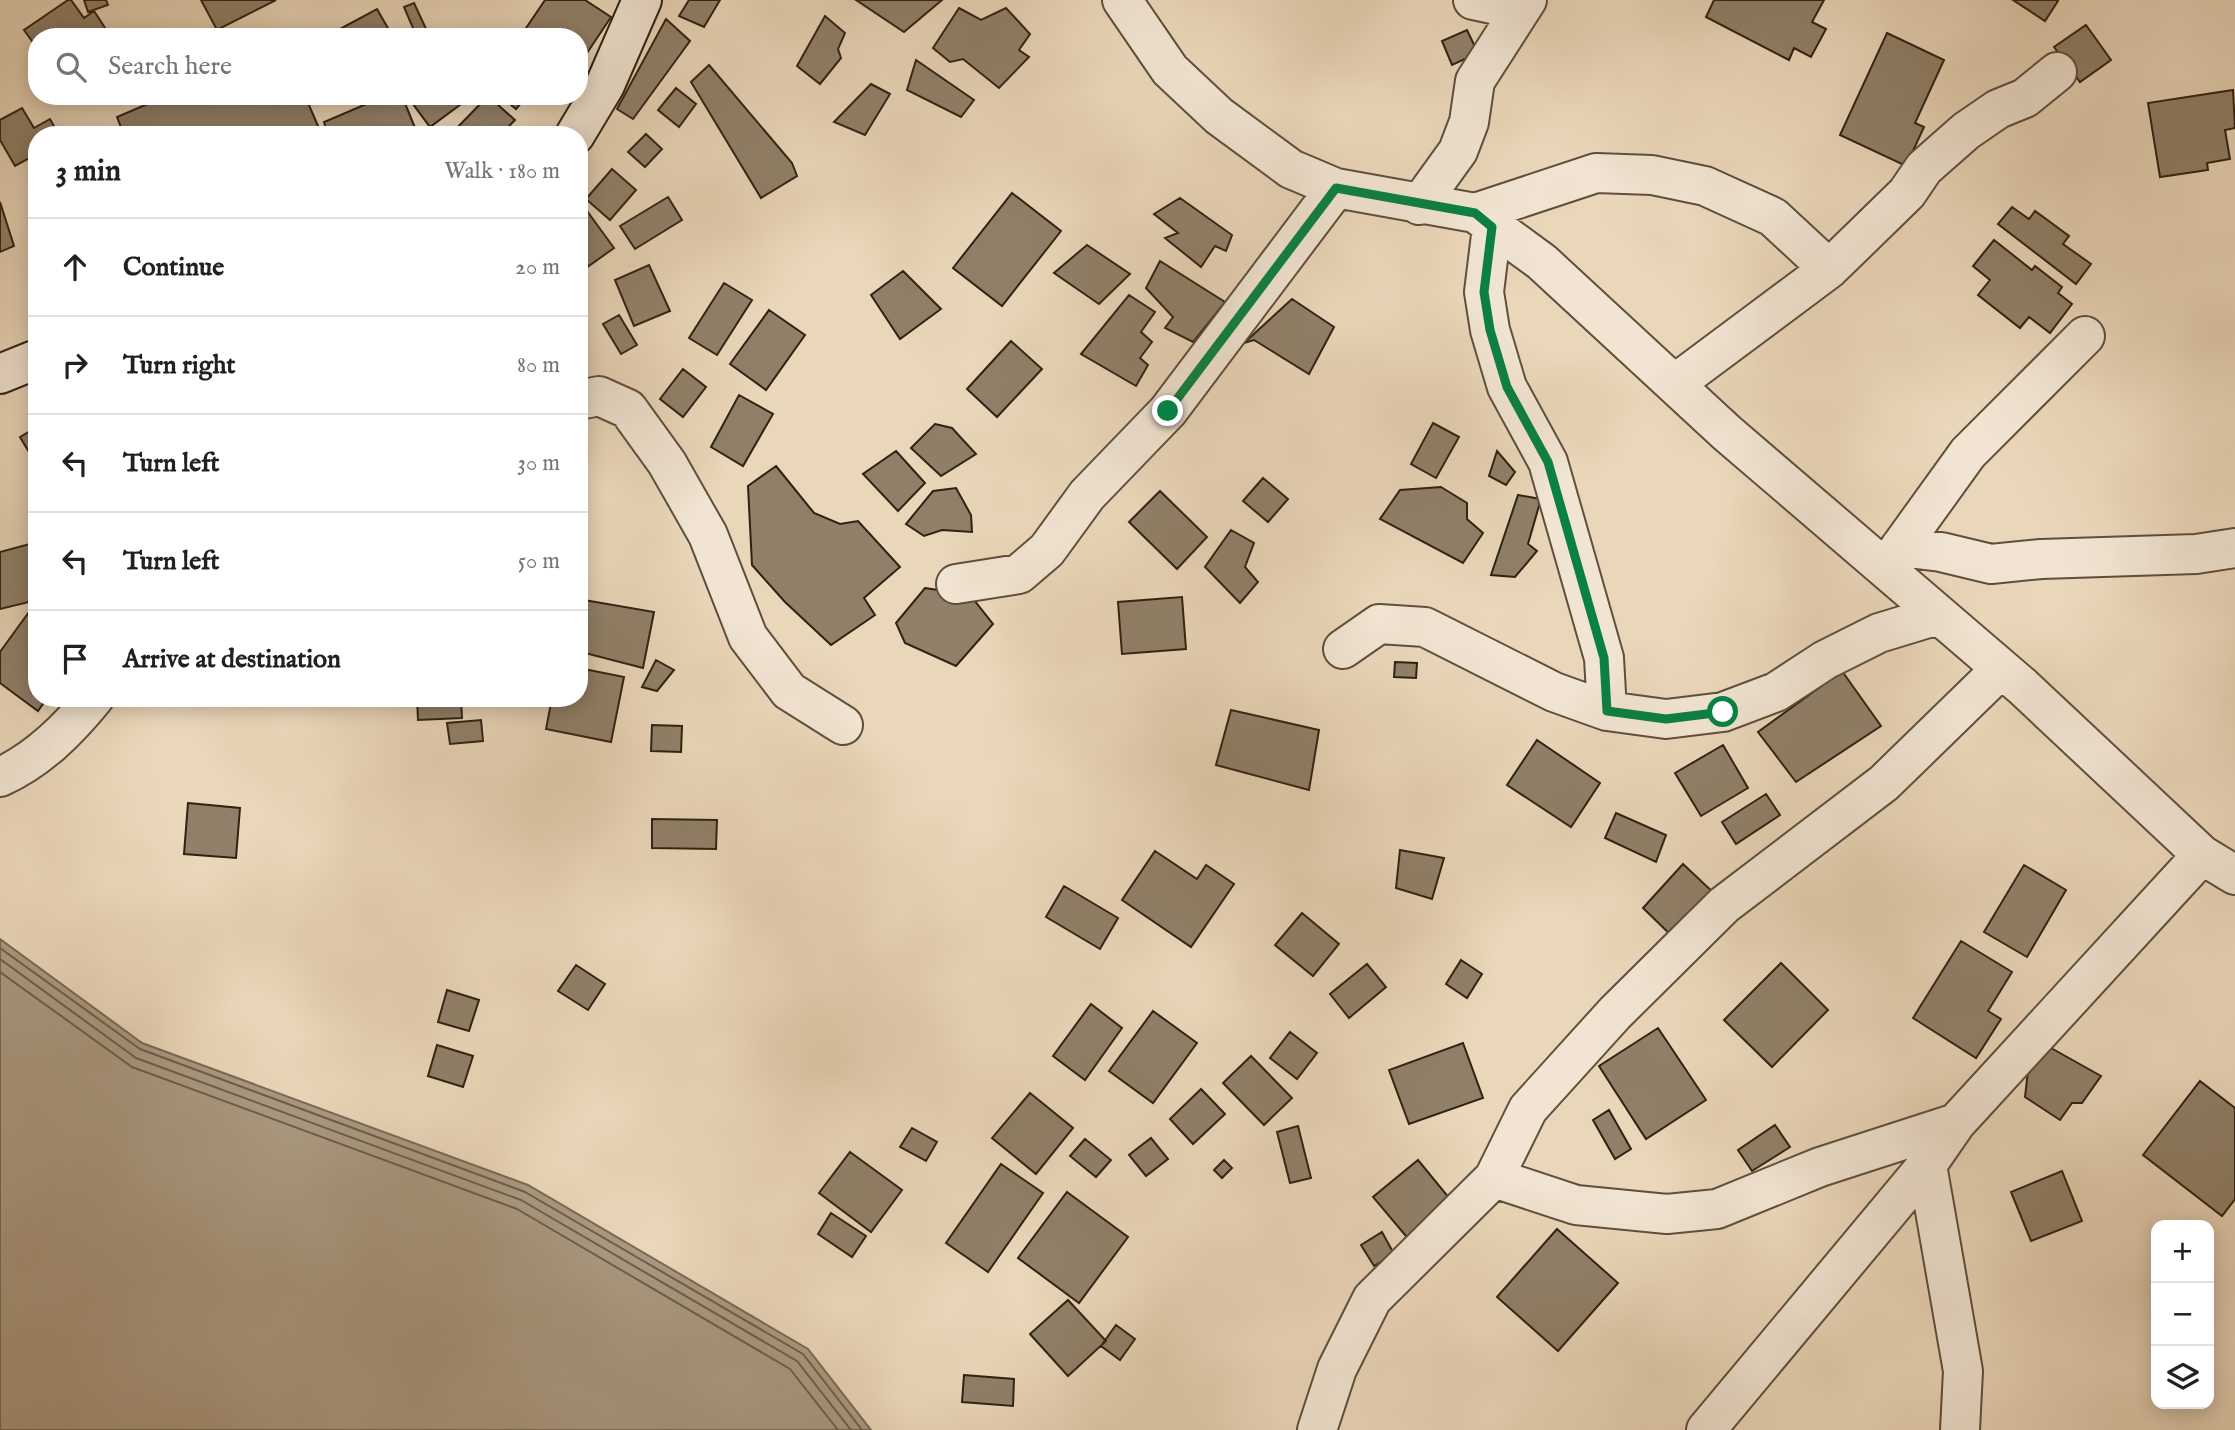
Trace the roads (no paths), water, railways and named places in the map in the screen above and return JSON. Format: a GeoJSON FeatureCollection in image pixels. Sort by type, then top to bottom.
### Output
{"type":"FeatureCollection","features":[{"type":"Feature","properties":{"kind":"street"},"geometry":{"type":"LineString","coordinates":[[580,126],[604,85],[642,0]]}},
{"type":"Feature","properties":{"kind":"street"},"geometry":{"type":"LineString","coordinates":[[1122,0],[1170,70],[1219,116],[1291,169],[1336,188],[1483,220],[1542,262],[1727,433],[1893,558],[1938,615],[2001,669],[2202,855],[2235,875]]}},
{"type":"Feature","properties":{"kind":"street"},"geometry":{"type":"LineString","coordinates":[[1419,205],[1458,150],[1469,122],[1475,80],[1523,5],[1473,0]]}},
{"type":"Feature","properties":{"kind":"street"},"geometry":{"type":"LineString","coordinates":[[1676,383],[1829,269],[1906,193],[1924,168],[1966,131],[1998,110],[2025,97],[2057,72]]}},
{"type":"Feature","properties":{"kind":"street"},"geometry":{"type":"LineString","coordinates":[[1483,220],[1596,173],[1652,175],[1705,186],[1773,217],[1829,269]]}},
{"type":"Feature","properties":{"kind":"street"},"geometry":{"type":"LineString","coordinates":[[956,584],[1019,574],[1047,550],[1087,495],[1168,411],[1336,188]]}},
{"type":"Feature","properties":{"kind":"street"},"geometry":{"type":"LineString","coordinates":[[1483,220],[1484,292],[1490,330],[1507,387],[1548,462],[1604,658],[1607,711]]}},
{"type":"Feature","properties":{"kind":"street"},"geometry":{"type":"LineString","coordinates":[[1893,558],[1968,453],[2085,336]]}},
{"type":"Feature","properties":{"kind":"street"},"geometry":{"type":"LineString","coordinates":[[0,373],[28,362]]}},
{"type":"Feature","properties":{"kind":"street"},"geometry":{"type":"LineString","coordinates":[[588,398],[599,396],[628,409],[667,463],[708,535],[748,636],[789,691],[844,725]]}},
{"type":"Feature","properties":{"kind":"street"},"geometry":{"type":"LineString","coordinates":[[1893,558],[1941,552],[1991,564],[2041,559],[2196,554],[2235,548]]}},
{"type":"Feature","properties":{"kind":"street"},"geometry":{"type":"LineString","coordinates":[[1343,649],[1379,624],[1425,627],[1554,692],[1607,711],[1666,719],[1723,712],[1776,692],[1825,660],[1879,632],[1938,615]]}},
{"type":"Feature","properties":{"kind":"street"},"geometry":{"type":"LineString","coordinates":[[1317,1430],[1337,1369],[1372,1299],[1494,1178],[1528,1110],[1615,1013],[1724,905],[1884,783],[2001,669]]}},
{"type":"Feature","properties":{"kind":"street"},"geometry":{"type":"LineString","coordinates":[[0,777],[23,767],[73,724],[87,707]]}},
{"type":"Feature","properties":{"kind":"street"},"geometry":{"type":"LineString","coordinates":[[1706,1430],[1927,1165],[1956,1123],[2202,855]]}},
{"type":"Feature","properties":{"kind":"street"},"geometry":{"type":"LineString","coordinates":[[1494,1178],[1576,1205],[1667,1213],[1717,1209],[1820,1167],[1956,1123]]}},
{"type":"Feature","properties":{"kind":"street"},"geometry":{"type":"LineString","coordinates":[[1927,1165],[1963,1371],[1960,1430]]}},
{"type":"Feature","properties":{"kind":"water"},"geometry":{"type":"Polygon","coordinates":[[[0,939],[142,1043],[528,1185],[808,1349],[871,1430],[0,1430],[0,939]]]}}]}
